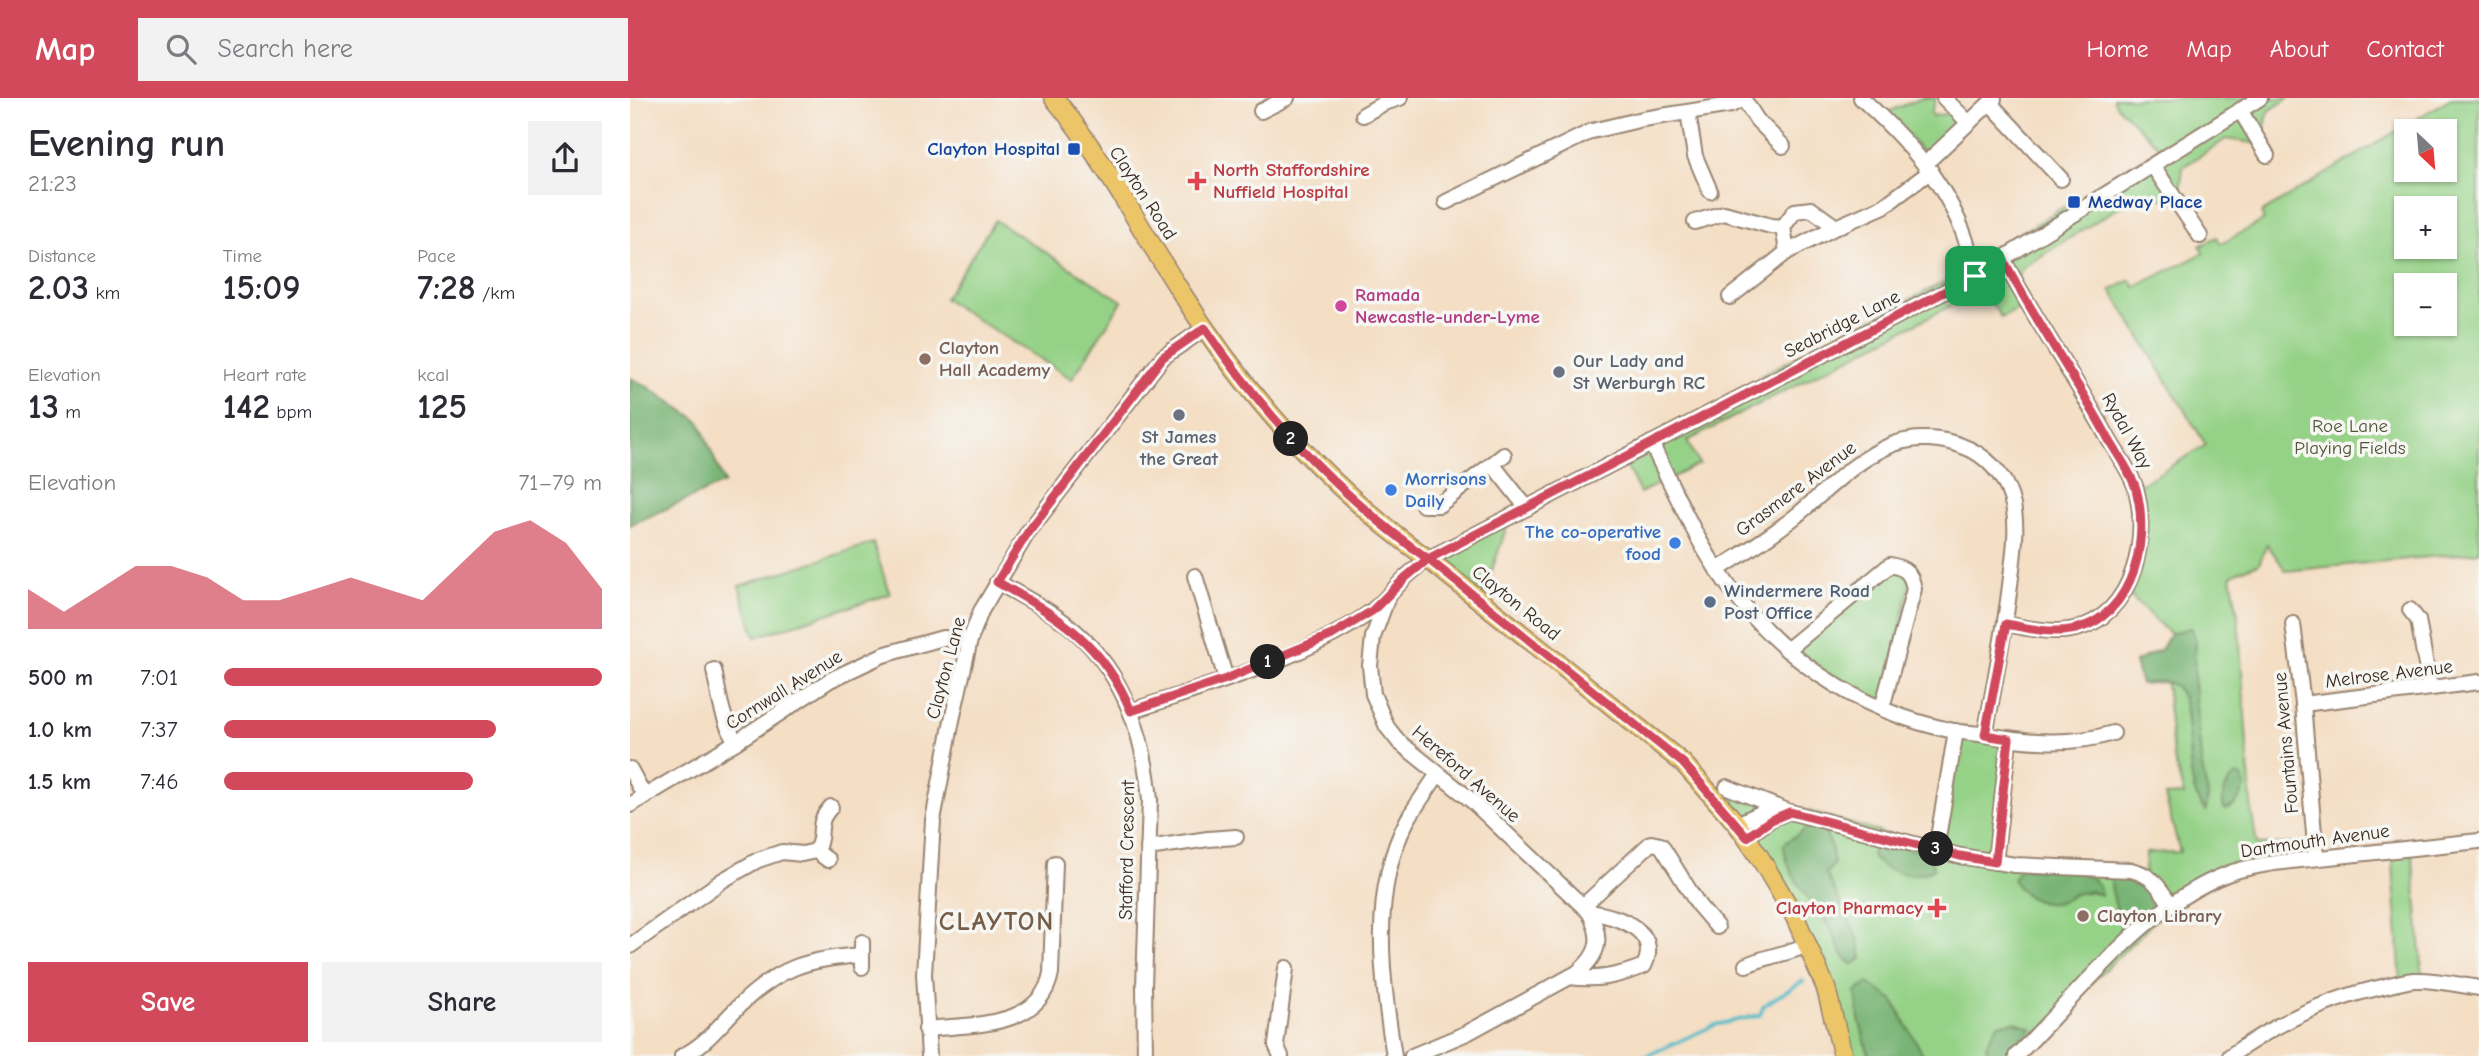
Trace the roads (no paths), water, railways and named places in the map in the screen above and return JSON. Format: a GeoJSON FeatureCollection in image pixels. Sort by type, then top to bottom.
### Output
{"type":"FeatureCollection","features":[{"type":"Feature","properties":{"kind":"main road","name":"Clayton Road"},"geometry":{"type":"LineString","coordinates":[[1054,98],[1123,197],[1180,292],[1237,375],[1291,439],[1385,528],[1428,559],[1683,763],[1742,831],[1782,893],[1807,945],[1826,988],[1843,1056]]}},
{"type":"Feature","properties":{"kind":"street"},"geometry":{"type":"LineString","coordinates":[[1261,111],[1287,98]]}},
{"type":"Feature","properties":{"kind":"street"},"geometry":{"type":"LineString","coordinates":[[1363,115],[1382,100],[1401,98]]}},
{"type":"Feature","properties":{"kind":"street"},"geometry":{"type":"LineString","coordinates":[[1446,202],[1592,131],[1731,105],[1744,98],[1757,120],[1783,146]]}},
{"type":"Feature","properties":{"kind":"street"},"geometry":{"type":"LineString","coordinates":[[1861,98],[1928,168],[1946,192],[1962,230],[1975,276]]}},
{"type":"Feature","properties":{"kind":"street","name":"Seabridge Lane"},"geometry":{"type":"LineString","coordinates":[[1131,711],[1290,654],[1354,623],[1388,597],[1406,577],[1428,559],[1975,276],[2260,98]]}},
{"type":"Feature","properties":{"kind":"street"},"geometry":{"type":"LineString","coordinates":[[1936,113],[1946,100],[1969,122]]}},
{"type":"Feature","properties":{"kind":"street"},"geometry":{"type":"LineString","coordinates":[[1730,297],[1787,253],[1884,206],[1928,168],[1969,122],[1992,101],[2061,179]]}},
{"type":"Feature","properties":{"kind":"street"},"geometry":{"type":"LineString","coordinates":[[2240,110],[2267,155]]}},
{"type":"Feature","properties":{"kind":"street"},"geometry":{"type":"LineString","coordinates":[[1688,112],[1695,156],[1710,191]]}},
{"type":"Feature","properties":{"kind":"street"},"geometry":{"type":"LineString","coordinates":[[2170,136],[2182,147]]}},
{"type":"Feature","properties":{"kind":"street"},"geometry":{"type":"LineString","coordinates":[[2153,166],[2200,236]]}},
{"type":"Feature","properties":{"kind":"street"},"geometry":{"type":"LineString","coordinates":[[1787,253],[1783,227],[1795,211],[1811,209],[1836,227]]}},
{"type":"Feature","properties":{"kind":"street"},"geometry":{"type":"LineString","coordinates":[[1695,222],[1724,213],[1783,227]]}},
{"type":"Feature","properties":{"kind":"street","name":"Rydal Way"},"geometry":{"type":"LineString","coordinates":[[2003,259],[2087,398],[2136,487],[2139,518],[2139,548],[2129,585],[2120,600],[2101,617],[2081,627],[2059,631],[2006,624]]}},
{"type":"Feature","properties":{"kind":"street","name":"Clayton Lane"},"geometry":{"type":"LineString","coordinates":[[929,1056],[924,974],[933,820],[944,754],[970,640],[981,611],[1028,532],[1163,357],[1205,328]]}},
{"type":"Feature","properties":{"kind":"street","name":"Grasmere Avenue"},"geometry":{"type":"LineString","coordinates":[[1717,570],[1773,534],[1865,459],[1895,444],[1916,440],[1947,440],[1975,450],[1990,462],[2011,499],[2015,538],[2006,624],[1985,735]]}},
{"type":"Feature","properties":{"kind":"street"},"geometry":{"type":"LineString","coordinates":[[1651,443],[1717,570],[1758,623],[1826,681],[1882,708],[1956,732],[2045,742],[2080,740],[2113,733]]}},
{"type":"Feature","properties":{"kind":"street"},"geometry":{"type":"LineString","coordinates":[[1423,505],[1439,505],[1498,460],[1527,508]]}},
{"type":"Feature","properties":{"kind":"street"},"geometry":{"type":"LineString","coordinates":[[1787,650],[1890,565],[1904,567],[1912,577],[1914,589],[1882,708]]}},
{"type":"Feature","properties":{"kind":"street"},"geometry":{"type":"LineString","coordinates":[[1195,576],[1226,679]]}},
{"type":"Feature","properties":{"kind":"street","name":"Stafford Crescent"},"geometry":{"type":"LineString","coordinates":[[997,582],[1053,614],[1076,631],[1113,675],[1131,711],[1140,739],[1150,800],[1144,987],[1145,1056]]}},
{"type":"Feature","properties":{"kind":"street","name":"Hereford Avenue"},"geometry":{"type":"LineString","coordinates":[[1388,597],[1373,638],[1370,666],[1373,694],[1380,713],[1399,742],[1471,800],[1586,909],[1595,923],[1598,937],[1596,950],[1589,962],[1570,977],[1467,1033],[1412,1056]]}},
{"type":"Feature","properties":{"kind":"street"},"geometry":{"type":"LineString","coordinates":[[2410,610],[2418,621],[2430,688]]}},
{"type":"Feature","properties":{"kind":"street"},"geometry":{"type":"LineString","coordinates":[[1354,623],[1373,638]]}},
{"type":"Feature","properties":{"kind":"street","name":"Fountains Avenue"},"geometry":{"type":"LineString","coordinates":[[2293,624],[2316,857]]}},
{"type":"Feature","properties":{"kind":"street","name":"Cornwall Avenue"},"geometry":{"type":"LineString","coordinates":[[630,805],[736,742],[830,680],[883,655],[943,638],[970,640]]}},
{"type":"Feature","properties":{"kind":"street"},"geometry":{"type":"LineString","coordinates":[[715,668],[723,714],[728,730],[736,742]]}},
{"type":"Feature","properties":{"kind":"street","name":"Melrose Avenue"},"geometry":{"type":"LineString","coordinates":[[2303,704],[2479,682]]}},
{"type":"Feature","properties":{"kind":"street"},"geometry":{"type":"LineString","coordinates":[[1936,849],[1956,732]]}},
{"type":"Feature","properties":{"kind":"street"},"geometry":{"type":"LineString","coordinates":[[1995,862],[2009,739]]}},
{"type":"Feature","properties":{"kind":"street"},"geometry":{"type":"LineString","coordinates":[[630,769],[645,797]]}},
{"type":"Feature","properties":{"kind":"street"},"geometry":{"type":"LineString","coordinates":[[1394,1056],[1382,960],[1382,916],[1392,858],[1408,820],[1438,774]]}},
{"type":"Feature","properties":{"kind":"street"},"geometry":{"type":"LineString","coordinates":[[1727,787],[1790,812],[1960,856],[1995,862],[2131,870],[2151,877],[2171,905]]}},
{"type":"Feature","properties":{"kind":"street"},"geometry":{"type":"LineString","coordinates":[[630,946],[723,880],[758,860],[782,852],[802,854],[816,851],[821,842],[816,815],[831,807]]}},
{"type":"Feature","properties":{"kind":"street"},"geometry":{"type":"LineString","coordinates":[[1742,831],[1765,811],[1790,812]]}},
{"type":"Feature","properties":{"kind":"street"},"geometry":{"type":"LineString","coordinates":[[1148,848],[1236,837]]}},
{"type":"Feature","properties":{"kind":"street","name":"Dartmouth Avenue"},"geometry":{"type":"LineString","coordinates":[[2016,1056],[2138,930],[2171,905],[2229,873],[2316,857],[2479,841]]}},
{"type":"Feature","properties":{"kind":"street"},"geometry":{"type":"LineString","coordinates":[[1586,909],[1651,843],[1661,845],[1699,906],[1717,927]]}},
{"type":"Feature","properties":{"kind":"street"},"geometry":{"type":"LineString","coordinates":[[816,851],[828,860]]}},
{"type":"Feature","properties":{"kind":"street"},"geometry":{"type":"LineString","coordinates":[[926,1029],[1014,1018],[1041,1000],[1049,985],[1051,973],[1055,863]]}},
{"type":"Feature","properties":{"kind":"street","name":"Hereford Avenue"},"geometry":{"type":"LineString","coordinates":[[1570,977],[1589,980],[1623,974],[1644,967],[1649,957],[1650,947],[1644,934],[1605,914],[1586,909]]}},
{"type":"Feature","properties":{"kind":"street"},"geometry":{"type":"LineString","coordinates":[[1746,965],[1771,954],[1789,954],[1807,945]]}},
{"type":"Feature","properties":{"kind":"street"},"geometry":{"type":"LineString","coordinates":[[682,1056],[695,1050],[720,1028],[744,1001],[781,972],[806,961],[862,955]]}},
{"type":"Feature","properties":{"kind":"street"},"geometry":{"type":"LineString","coordinates":[[1281,1056],[1276,1045],[1286,968]]}},
{"type":"Feature","properties":{"kind":"street"},"geometry":{"type":"LineString","coordinates":[[2230,1056],[2265,1032],[2310,1010],[2368,990],[2413,980],[2479,988]]}},
{"type":"Feature","properties":{"kind":"waterway"},"geometry":{"type":"LineString","coordinates":[[1646,1056],[1715,1025],[1760,1015],[1764,1005],[1803,981]]}},
{"type":"Feature","properties":{"kind":"place","name":"Clayton Hospital"},"geometry":{"type":"Point","coordinates":[1074,149]}},
{"type":"Feature","properties":{"kind":"place","name":"North Staffordshire Nuffield Hospital"},"geometry":{"type":"Point","coordinates":[1197,181]}},
{"type":"Feature","properties":{"kind":"place","name":"Medway Place"},"geometry":{"type":"Point","coordinates":[2074,202]}},
{"type":"Feature","properties":{"kind":"place","name":"Ramada Newcastle-under-Lyme"},"geometry":{"type":"Point","coordinates":[1341,306]}},
{"type":"Feature","properties":{"kind":"place","name":"Clayton Hall Academy"},"geometry":{"type":"Point","coordinates":[925,359]}},
{"type":"Feature","properties":{"kind":"place","name":"Our Lady and St Werburgh RC"},"geometry":{"type":"Point","coordinates":[1559,372]}},
{"type":"Feature","properties":{"kind":"place","name":"St James the Great"},"geometry":{"type":"Point","coordinates":[1179,415]}},
{"type":"Feature","properties":{"kind":"place","name":"Morrisons Daily"},"geometry":{"type":"Point","coordinates":[1391,490]}},
{"type":"Feature","properties":{"kind":"place","name":"The co-operative food"},"geometry":{"type":"Point","coordinates":[1675,543]}},
{"type":"Feature","properties":{"kind":"place","name":"Windermere Road Post Office"},"geometry":{"type":"Point","coordinates":[1710,602]}},
{"type":"Feature","properties":{"kind":"place","name":"Clayton Pharmacy"},"geometry":{"type":"Point","coordinates":[1937,908]}},
{"type":"Feature","properties":{"kind":"place","name":"Clayton Library"},"geometry":{"type":"Point","coordinates":[2083,916]}},
{"type":"Feature","properties":{"kind":"district","name":"CLAYTON"},"geometry":{"type":"Point","coordinates":[997,922]}},
{"type":"Feature","properties":{"kind":"park label","name":"Roe Lane Playing Fields"},"geometry":{"type":"Point","coordinates":[2350,437]}}]}
